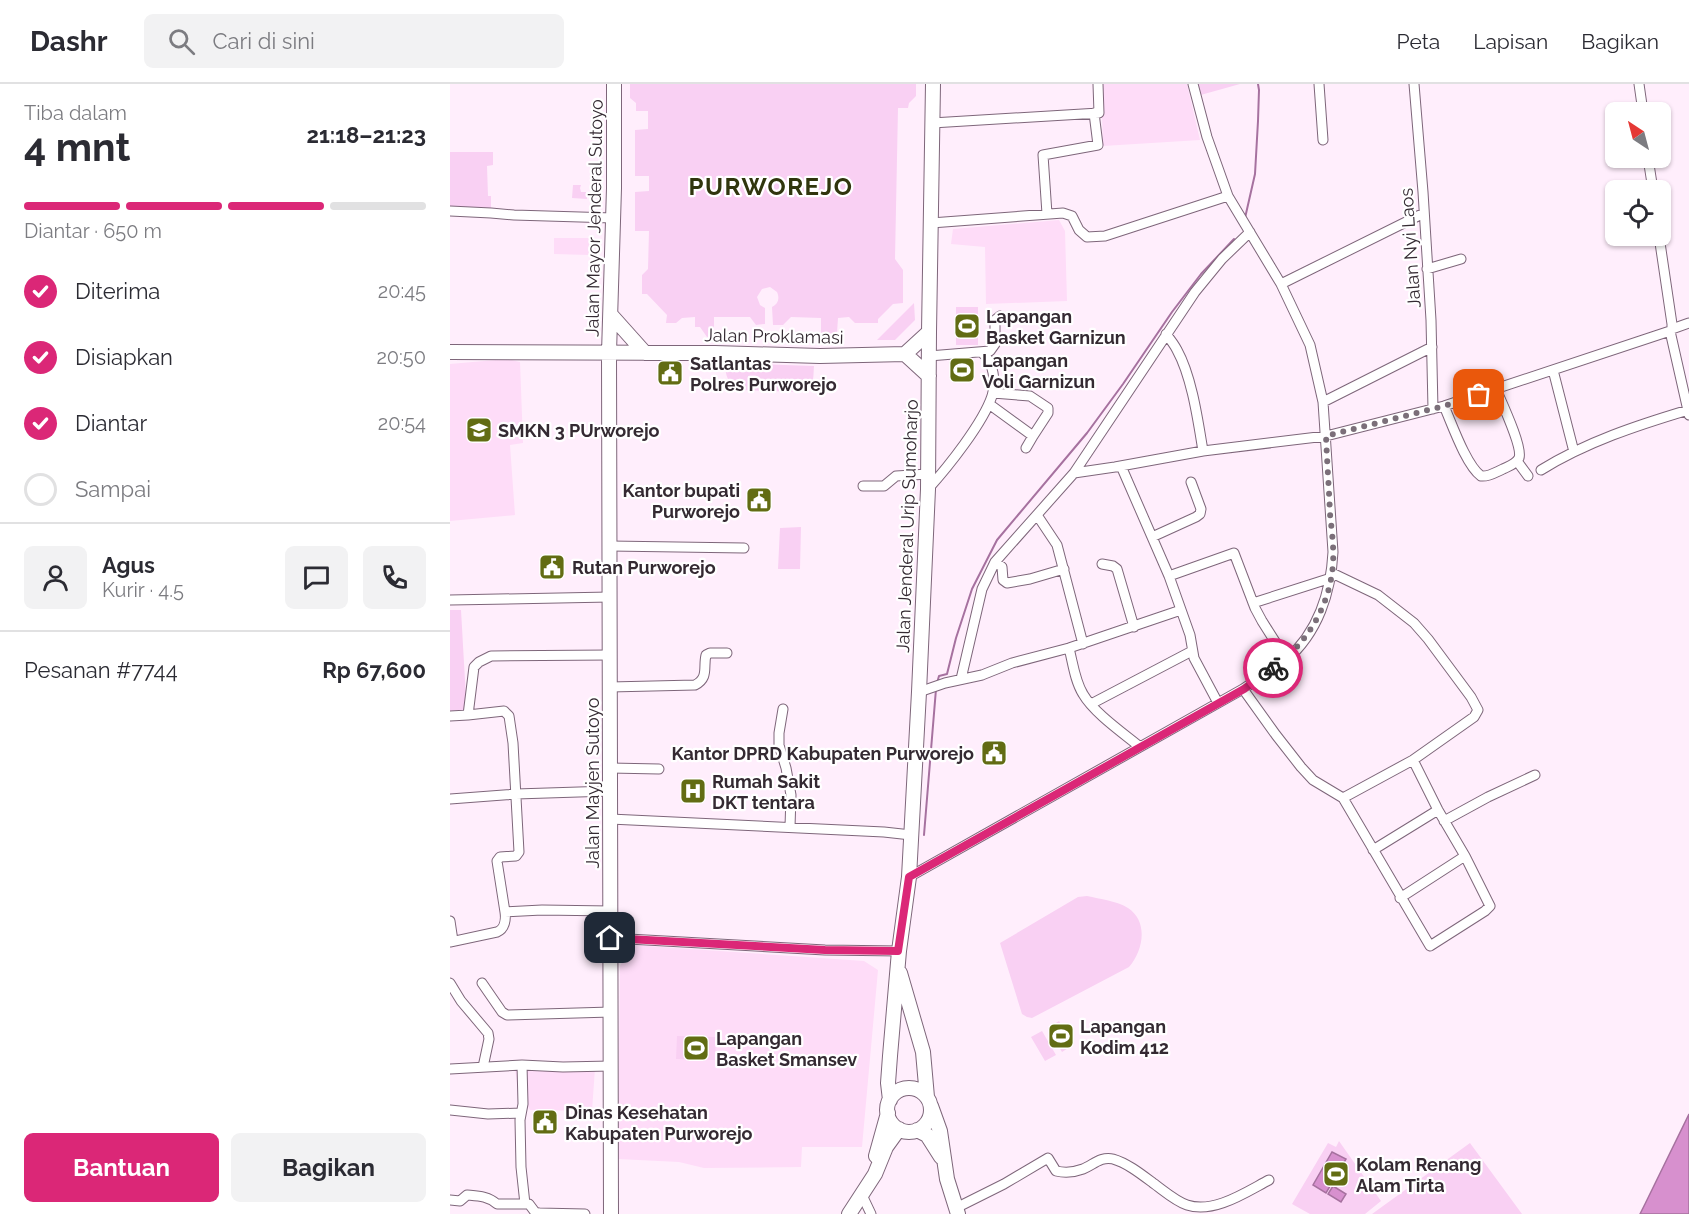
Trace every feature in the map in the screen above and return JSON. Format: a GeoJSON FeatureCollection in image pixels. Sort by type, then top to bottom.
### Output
{"type":"FeatureCollection","features":[{"type":"Feature","properties":{"kind":"main road","name":"Jalan Mayor Jenderal Sutoyo"},"geometry":{"type":"LineString","coordinates":[[609,353],[614,84]]}},
{"type":"Feature","properties":{"kind":"main road","name":"Jalan Jenderal Urip Sumoharjo"},"geometry":{"type":"LineString","coordinates":[[898,969],[898,951],[909,877],[924,690],[933,84]]}},
{"type":"Feature","properties":{"kind":"main road"},"geometry":{"type":"LineString","coordinates":[[611,315],[645,352]]}},
{"type":"Feature","properties":{"kind":"main road"},"geometry":{"type":"LineString","coordinates":[[929,332],[906,354],[929,376]]}},
{"type":"Feature","properties":{"kind":"main road","name":"Jalan Proklamasi"},"geometry":{"type":"LineString","coordinates":[[450,352],[645,352],[820,356],[906,354]]}},
{"type":"Feature","properties":{"kind":"main road","name":"Jalan Mayjen Sutoyo"},"geometry":{"type":"LineString","coordinates":[[609,353],[611,1214]]}},
{"type":"Feature","properties":{"kind":"main road"},"geometry":{"type":"LineString","coordinates":[[898,969],[923,1053],[929,1102],[928,1120],[917,1130],[910,1132],[898,1129],[890,1119],[889,1106],[889,1073],[898,969]]}},
{"type":"Feature","properties":{"kind":"main road"},"geometry":{"type":"LineString","coordinates":[[866,1190],[894,1094],[908,1088],[915,1089],[922,1092],[929,1102],[940,1131],[943,1161],[957,1211]]}},
{"type":"Feature","properties":{"kind":"main road"},"geometry":{"type":"LineString","coordinates":[[849,1214],[866,1190],[886,1147],[898,1129]]}},
{"type":"Feature","properties":{"kind":"main road"},"geometry":{"type":"LineString","coordinates":[[917,1130],[927,1136],[936,1146],[943,1161]]}},
{"type":"Feature","properties":{"kind":"street"},"geometry":{"type":"LineString","coordinates":[[932,123],[1099,113],[1098,84]]}},
{"type":"Feature","properties":{"kind":"street"},"geometry":{"type":"LineString","coordinates":[[909,877],[1244,689],[1286,659],[1309,632],[1324,604],[1331,576],[1333,552],[1323,402],[1310,345],[1281,284],[1228,196],[1207,137],[1192,84]]}},
{"type":"Feature","properties":{"kind":"street"},"geometry":{"type":"LineString","coordinates":[[1319,84],[1323,140]]}},
{"type":"Feature","properties":{"kind":"street","name":"Jalan Nyi Laos"},"geometry":{"type":"LineString","coordinates":[[1414,84],[1432,346],[1433,409]]}},
{"type":"Feature","properties":{"kind":"street"},"geometry":{"type":"LineString","coordinates":[[1639,84],[1642,102]]}},
{"type":"Feature","properties":{"kind":"street"},"geometry":{"type":"LineString","coordinates":[[1047,214],[1043,155],[1098,145],[1094,113]]}},
{"type":"Feature","properties":{"kind":"street"},"geometry":{"type":"LineString","coordinates":[[931,223],[1063,213],[1072,216],[1082,234],[1087,237],[1105,236],[1228,196]]}},
{"type":"Feature","properties":{"kind":"street"},"geometry":{"type":"LineString","coordinates":[[450,211],[613,218]]}},
{"type":"Feature","properties":{"kind":"street"},"geometry":{"type":"LineString","coordinates":[[1281,284],[1424,213]]}},
{"type":"Feature","properties":{"kind":"street"},"geometry":{"type":"LineString","coordinates":[[961,679],[982,589],[995,562],[1074,473],[1195,292],[1215,267],[1250,232]]}},
{"type":"Feature","properties":{"kind":"street"},"geometry":{"type":"LineString","coordinates":[[1541,470],[1574,452],[1619,433],[1688,413],[1671,330],[1660,246]]}},
{"type":"Feature","properties":{"kind":"street"},"geometry":{"type":"LineString","coordinates":[[1427,269],[1461,259]]}},
{"type":"Feature","properties":{"kind":"street"},"geometry":{"type":"LineString","coordinates":[[929,356],[990,351],[995,344],[995,320],[1000,316]]}},
{"type":"Feature","properties":{"kind":"street"},"geometry":{"type":"LineString","coordinates":[[1074,473],[1203,451],[1326,436],[1433,409],[1496,390],[1689,323]]}},
{"type":"Feature","properties":{"kind":"street"},"geometry":{"type":"LineString","coordinates":[[1166,334],[1178,350],[1187,376],[1203,451]]}},
{"type":"Feature","properties":{"kind":"street"},"geometry":{"type":"LineString","coordinates":[[1323,402],[1432,346]]}},
{"type":"Feature","properties":{"kind":"street"},"geometry":{"type":"LineString","coordinates":[[928,489],[954,457],[989,404],[993,393],[991,363],[982,353]]}},
{"type":"Feature","properties":{"kind":"street"},"geometry":{"type":"LineString","coordinates":[[1552,370],[1574,452]]}},
{"type":"Feature","properties":{"kind":"street"},"geometry":{"type":"LineString","coordinates":[[1444,406],[1462,447],[1477,473],[1485,477],[1489,476],[1517,460],[1520,455],[1496,390]]}},
{"type":"Feature","properties":{"kind":"street"},"geometry":{"type":"LineString","coordinates":[[993,393],[1030,396],[1048,408],[1048,413],[1026,448]]}},
{"type":"Feature","properties":{"kind":"street"},"geometry":{"type":"LineString","coordinates":[[989,404],[1033,436]]}},
{"type":"Feature","properties":{"kind":"street"},"geometry":{"type":"LineString","coordinates":[[1517,460],[1528,476]]}},
{"type":"Feature","properties":{"kind":"street"},"geometry":{"type":"LineString","coordinates":[[1121,466],[1169,576],[1190,635],[1196,663],[1218,703]]}},
{"type":"Feature","properties":{"kind":"street"},"geometry":{"type":"LineString","coordinates":[[863,486],[884,486],[896,476],[928,474]]}},
{"type":"Feature","properties":{"kind":"street"},"geometry":{"type":"LineString","coordinates":[[1152,537],[1200,514],[1201,509],[1191,482]]}},
{"type":"Feature","properties":{"kind":"street"},"geometry":{"type":"LineString","coordinates":[[1037,515],[1057,545],[1083,644]]}},
{"type":"Feature","properties":{"kind":"street"},"geometry":{"type":"LineString","coordinates":[[610,546],[744,548]]}},
{"type":"Feature","properties":{"kind":"street"},"geometry":{"type":"LineString","coordinates":[[1169,576],[1233,553],[1262,621],[1286,659]]}},
{"type":"Feature","properties":{"kind":"street"},"geometry":{"type":"LineString","coordinates":[[995,562],[1002,567],[1003,580],[1007,583],[1064,569]]}},
{"type":"Feature","properties":{"kind":"street"},"geometry":{"type":"LineString","coordinates":[[1102,564],[1117,569],[1134,627]]}},
{"type":"Feature","properties":{"kind":"street"},"geometry":{"type":"LineString","coordinates":[[1253,603],[1331,576],[1378,595],[1414,623],[1477,707],[1477,714],[1474,717],[1413,760],[1343,798]]}},
{"type":"Feature","properties":{"kind":"street"},"geometry":{"type":"LineString","coordinates":[[450,600],[610,597]]}},
{"type":"Feature","properties":{"kind":"street"},"geometry":{"type":"LineString","coordinates":[[924,690],[945,682],[982,675],[1012,663],[1083,644],[1181,610]]}},
{"type":"Feature","properties":{"kind":"street"},"geometry":{"type":"LineString","coordinates":[[1069,648],[1078,684],[1084,696],[1140,747]]}},
{"type":"Feature","properties":{"kind":"street"},"geometry":{"type":"LineString","coordinates":[[1091,704],[1192,651]]}},
{"type":"Feature","properties":{"kind":"street"},"geometry":{"type":"LineString","coordinates":[[610,687],[695,685],[702,681],[706,673],[706,655],[727,653]]}},
{"type":"Feature","properties":{"kind":"street"},"geometry":{"type":"LineString","coordinates":[[468,715],[474,667],[485,658],[491,656],[610,655]]}},
{"type":"Feature","properties":{"kind":"street"},"geometry":{"type":"LineString","coordinates":[[1244,689],[1301,767],[1314,780],[1343,798],[1430,946],[1485,911],[1490,904],[1413,760]]}},
{"type":"Feature","properties":{"kind":"street"},"geometry":{"type":"LineString","coordinates":[[783,708],[779,745],[791,795],[790,827]]}},
{"type":"Feature","properties":{"kind":"street"},"geometry":{"type":"LineString","coordinates":[[450,716],[504,711],[509,716],[513,743],[519,852],[516,856],[500,857],[497,861],[505,912],[504,924],[499,932],[452,942],[450,921]]}},
{"type":"Feature","properties":{"kind":"street"},"geometry":{"type":"LineString","coordinates":[[610,768],[659,770]]}},
{"type":"Feature","properties":{"kind":"street"},"geometry":{"type":"LineString","coordinates":[[1444,821],[1535,775]]}},
{"type":"Feature","properties":{"kind":"street"},"geometry":{"type":"LineString","coordinates":[[450,799],[610,791]]}},
{"type":"Feature","properties":{"kind":"street"},"geometry":{"type":"LineString","coordinates":[[1373,850],[1438,810]]}},
{"type":"Feature","properties":{"kind":"street"},"geometry":{"type":"LineString","coordinates":[[610,819],[911,835]]}},
{"type":"Feature","properties":{"kind":"street"},"geometry":{"type":"LineString","coordinates":[[1400,898],[1465,856]]}},
{"type":"Feature","properties":{"kind":"street"},"geometry":{"type":"LineString","coordinates":[[505,912],[610,910]]}},
{"type":"Feature","properties":{"kind":"street"},"geometry":{"type":"LineString","coordinates":[[610,938],[825,950],[898,951]]}},
{"type":"Feature","properties":{"kind":"street"},"geometry":{"type":"LineString","coordinates":[[450,983],[461,1002],[488,1033],[489,1039],[483,1067]]}},
{"type":"Feature","properties":{"kind":"street"},"geometry":{"type":"LineString","coordinates":[[482,983],[507,1015],[611,1012]]}},
{"type":"Feature","properties":{"kind":"street"},"geometry":{"type":"LineString","coordinates":[[522,1065],[521,1167],[525,1204]]}},
{"type":"Feature","properties":{"kind":"street"},"geometry":{"type":"LineString","coordinates":[[450,1080],[452,1069],[522,1065],[611,1065]]}},
{"type":"Feature","properties":{"kind":"street"},"geometry":{"type":"LineString","coordinates":[[450,1110],[521,1113]]}},
{"type":"Feature","properties":{"kind":"street"},"geometry":{"type":"LineString","coordinates":[[957,1211],[1048,1158],[1056,1171],[1061,1172],[1079,1171],[1101,1159],[1110,1158],[1123,1163],[1188,1206],[1204,1207],[1222,1203],[1269,1180]]}},
{"type":"Feature","properties":{"kind":"street"},"geometry":{"type":"LineString","coordinates":[[866,1190],[871,1214]]}},
{"type":"Feature","properties":{"kind":"street"},"geometry":{"type":"LineString","coordinates":[[450,1200],[460,1201],[466,1195],[487,1197],[497,1204],[531,1205],[535,1212],[539,1213],[585,1214]]}},
{"type":"Feature","properties":{"kind":"shaded area"},"geometry":{"type":"Polygon","coordinates":[[[630,84],[916,84],[916,96],[909,103],[908,108],[898,108],[895,259],[903,270],[903,303],[893,304],[878,319],[878,323],[855,323],[849,317],[838,318],[837,333],[828,339],[821,339],[821,318],[791,317],[783,325],[773,325],[772,307],[777,303],[778,297],[777,292],[770,287],[762,289],[757,297],[760,305],[765,308],[765,324],[756,325],[750,317],[714,317],[714,336],[707,337],[700,327],[695,327],[695,317],[682,318],[676,323],[666,323],[667,315],[647,294],[642,294],[642,275],[648,269],[649,231],[635,231],[635,192],[649,191],[649,176],[635,176],[635,130],[648,129],[648,111],[636,111],[636,103],[630,98],[630,84]]]}},
{"type":"Feature","properties":{"kind":"shaded area"},"geometry":{"type":"Polygon","coordinates":[[[1101,84],[1187,84],[1200,140],[1103,146],[1101,84]]]}},
{"type":"Feature","properties":{"kind":"shaded area"},"geometry":{"type":"Polygon","coordinates":[[[1195,84],[1240,84],[1197,96],[1195,84]]]}},
{"type":"Feature","properties":{"kind":"shaded area"},"geometry":{"type":"Polygon","coordinates":[[[450,152],[493,152],[493,165],[487,166],[491,213],[450,212],[450,152]]]}},
{"type":"Feature","properties":{"kind":"shaded area"},"geometry":{"type":"Polygon","coordinates":[[[573,185],[581,185],[581,192],[587,192],[587,199],[572,198],[573,185]]]}},
{"type":"Feature","properties":{"kind":"shaded area"},"geometry":{"type":"Polygon","coordinates":[[[1059,220],[1065,231],[1067,301],[986,304],[985,247],[951,244],[953,229],[1059,220]]]}},
{"type":"Feature","properties":{"kind":"shaded area"},"geometry":{"type":"Polygon","coordinates":[[[554,238],[589,238],[589,255],[554,254],[554,238]]]}},
{"type":"Feature","properties":{"kind":"shaded area"},"geometry":{"type":"Polygon","coordinates":[[[914,303],[915,320],[895,340],[877,340],[914,303]]]}},
{"type":"Feature","properties":{"kind":"shaded area","name":"Lapangan Basket Garnizun"},"geometry":{"type":"Polygon","coordinates":[[[956,307],[978,307],[978,345],[956,345],[956,307]]]}},
{"type":"Feature","properties":{"kind":"shaded area","name":"SMKN 3 PUrworejo"},"geometry":{"type":"Polygon","coordinates":[[[507,359],[520,362],[523,443],[510,445],[515,515],[450,521],[450,364],[507,359]]]}},
{"type":"Feature","properties":{"kind":"shaded area"},"geometry":{"type":"Polygon","coordinates":[[[726,363],[814,366],[813,378],[809,387],[802,392],[741,390],[728,380],[726,363]]]}},
{"type":"Feature","properties":{"kind":"shaded area"},"geometry":{"type":"Polygon","coordinates":[[[801,527],[800,569],[778,569],[780,528],[801,527]]]}},
{"type":"Feature","properties":{"kind":"shaded area"},"geometry":{"type":"Polygon","coordinates":[[[450,610],[461,610],[467,716],[450,717],[450,610]]]}},
{"type":"Feature","properties":{"kind":"shaded area","name":"Lapangan Kodim 412"},"geometry":{"type":"Polygon","coordinates":[[[1087,896],[1119,904],[1135,914],[1142,937],[1138,953],[1129,967],[1032,1018],[1027,1017],[1022,1014],[1000,943],[1078,897],[1087,896]]]}},
{"type":"Feature","properties":{"kind":"shaded area"},"geometry":{"type":"Polygon","coordinates":[[[632,945],[864,961],[878,970],[862,1147],[802,1147],[801,1167],[704,1168],[679,1162],[618,1159],[620,966],[632,945]]]}},
{"type":"Feature","properties":{"kind":"shaded area","name":"Lapangan Kodim 412"},"geometry":{"type":"Polygon","coordinates":[[[1059,1021],[1073,1045],[1062,1052],[1048,1028],[1059,1021]]]}},
{"type":"Feature","properties":{"kind":"shaded area","name":"Lapangan Kodim 412"},"geometry":{"type":"Polygon","coordinates":[[[1042,1031],[1056,1055],[1045,1061],[1031,1037],[1042,1031]]]}},
{"type":"Feature","properties":{"kind":"shaded area","name":"Lapangan Basket Smansev"},"geometry":{"type":"Polygon","coordinates":[[[677,1036],[716,1037],[715,1060],[676,1059],[677,1036]]]}},
{"type":"Feature","properties":{"kind":"shaded area"},"geometry":{"type":"Polygon","coordinates":[[[595,1068],[592,1111],[530,1110],[518,1089],[515,1070],[595,1068]]]}},
{"type":"Feature","properties":{"kind":"shaded area"},"geometry":{"type":"Polygon","coordinates":[[[1689,1114],[1689,1214],[1640,1214],[1645,1204],[1689,1114]]]}},
{"type":"Feature","properties":{"kind":"shaded area","name":"Kolam Renang Alam Tirta"},"geometry":{"type":"Polygon","coordinates":[[[1339,1141],[1381,1201],[1365,1214],[1310,1214],[1292,1204],[1328,1143],[1336,1147],[1339,1141]]]}},
{"type":"Feature","properties":{"kind":"shaded area"},"geometry":{"type":"Polygon","coordinates":[[[1470,1143],[1522,1214],[1372,1214],[1470,1143]]]}},
{"type":"Feature","properties":{"kind":"shaded area"},"geometry":{"type":"Polygon","coordinates":[[[1332,1152],[1346,1159],[1326,1193],[1313,1185],[1332,1152]]]}},
{"type":"Feature","properties":{"kind":"shaded area"},"geometry":{"type":"Polygon","coordinates":[[[1333,1186],[1346,1194],[1341,1202],[1328,1194],[1333,1186]]]}},
{"type":"Feature","properties":{"kind":"waterway"},"geometry":{"type":"LineString","coordinates":[[1245,218],[1255,174],[1258,84]]}},
{"type":"Feature","properties":{"kind":"waterway"},"geometry":{"type":"LineString","coordinates":[[937,683],[939,676],[947,674],[972,589],[997,540],[1087,433],[1172,312],[1201,274],[1234,239]]}},
{"type":"Feature","properties":{"kind":"waterway"},"geometry":{"type":"LineString","coordinates":[[924,835],[936,689]]}},
{"type":"Feature","properties":{"kind":"way so far"},"geometry":{"type":"LineString","coordinates":[[1273,668],[1297,649],[1309,632],[1324,604],[1332,573],[1333,552],[1326,436],[1479,395]]}},
{"type":"Feature","properties":{"kind":"place","name":"Lapangan Basket Garnizun"},"geometry":{"type":"Point","coordinates":[967,326]}},
{"type":"Feature","properties":{"kind":"place","name":"Lapangan Voli Garnizun"},"geometry":{"type":"Point","coordinates":[962,370]}},
{"type":"Feature","properties":{"kind":"place","name":"Satlantas Polres Purworejo"},"geometry":{"type":"Point","coordinates":[670,373]}},
{"type":"Feature","properties":{"kind":"place","name":"SMKN 3 PUrworejo"},"geometry":{"type":"Point","coordinates":[479,430]}},
{"type":"Feature","properties":{"kind":"place","name":"Kantor bupati Purworejo"},"geometry":{"type":"Point","coordinates":[759,500]}},
{"type":"Feature","properties":{"kind":"place","name":"Rutan Purworejo"},"geometry":{"type":"Point","coordinates":[552,567]}},
{"type":"Feature","properties":{"kind":"place","name":"Kantor DPRD Kabupaten Purworejo"},"geometry":{"type":"Point","coordinates":[994,753]}},
{"type":"Feature","properties":{"kind":"place","name":"Rumah Sakit DKT tentara"},"geometry":{"type":"Point","coordinates":[693,791]}},
{"type":"Feature","properties":{"kind":"place","name":"Lapangan Kodim 412"},"geometry":{"type":"Point","coordinates":[1061,1036]}},
{"type":"Feature","properties":{"kind":"place","name":"Lapangan Basket Smansev"},"geometry":{"type":"Point","coordinates":[696,1048]}},
{"type":"Feature","properties":{"kind":"place","name":"Dinas Kesehatan Kabupaten Purworejo"},"geometry":{"type":"Point","coordinates":[545,1122]}},
{"type":"Feature","properties":{"kind":"place","name":"Kolam Renang Alam Tirta"},"geometry":{"type":"Point","coordinates":[1336,1174]}},
{"type":"Feature","properties":{"kind":"district","name":"PURWOREJO"},"geometry":{"type":"Point","coordinates":[771,186]}},
{"type":"Feature","properties":{"kind":"route"},"geometry":{"type":"LineString","coordinates":[[610,938],[825,950],[898,951],[909,877],[1244,689],[1273,668]]}}]}
